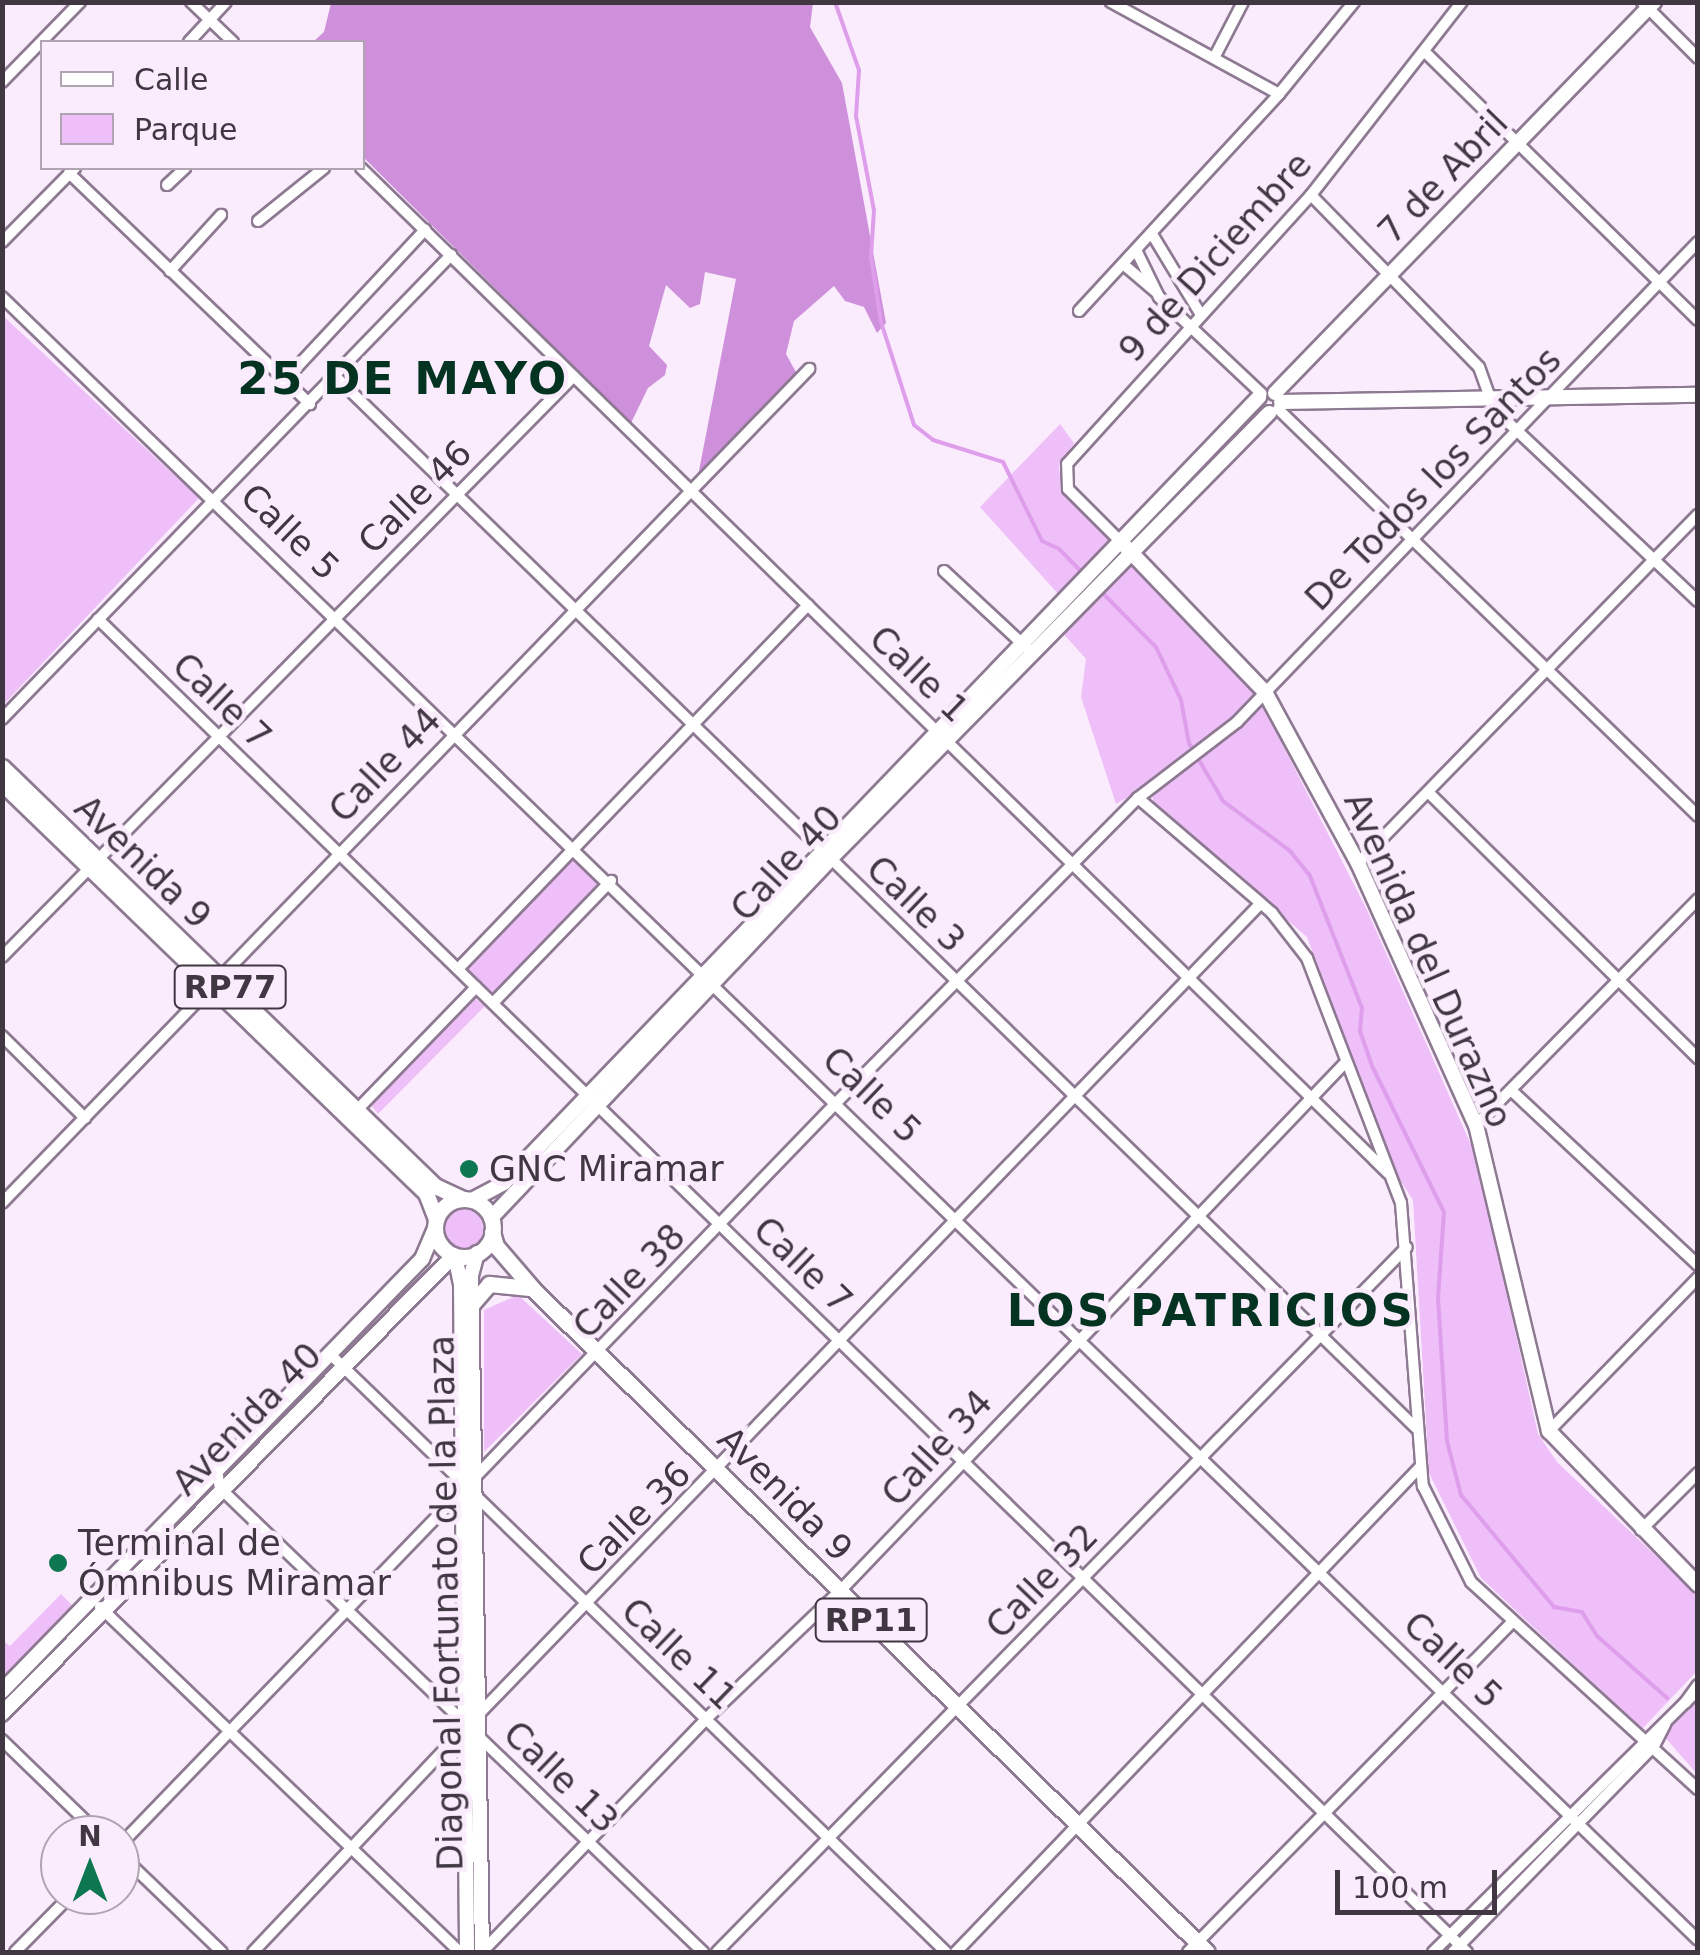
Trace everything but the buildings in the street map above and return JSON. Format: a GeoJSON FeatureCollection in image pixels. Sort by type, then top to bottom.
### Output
{"type":"FeatureCollection","features":[{"type":"Feature","properties":{"kind":"main road","name":"7 de Abril"},"geometry":{"type":"LineString","coordinates":[[1079,595],[1271,401],[1648,4]]}},
{"type":"Feature","properties":{"kind":"main road"},"geometry":{"type":"LineString","coordinates":[[1271,401],[1698,395]]}},
{"type":"Feature","properties":{"kind":"main road","name":"Avenida del Durazno"},"geometry":{"type":"LineString","coordinates":[[1125,547],[1265,692],[1358,864],[1476,1125],[1550,1431],[1640,1531],[1698,1585]]}},
{"type":"Feature","properties":{"kind":"main road","name":"Calle 40"},"geometry":{"type":"LineString","coordinates":[[468,1200],[504,1184],[592,1100],[1079,595]]}},
{"type":"Feature","properties":{"kind":"main road","name":"Avenida 9"},"geometry":{"type":"LineString","coordinates":[[2,767],[426,1194],[436,1223]]}},
{"type":"Feature","properties":{"kind":"main road","name":"Avenida 9"},"geometry":{"type":"LineString","coordinates":[[2,783],[94,862]]}},
{"type":"Feature","properties":{"kind":"main road","name":"Avenida 9"},"geometry":{"type":"LineString","coordinates":[[216,982],[435,1186],[468,1200]]}},
{"type":"Feature","properties":{"kind":"main road","name":"Calle 40"},"geometry":{"type":"LineString","coordinates":[[492,1225],[592,1100]]}},
{"type":"Feature","properties":{"kind":"main road"},"geometry":{"type":"LineString","coordinates":[[468,1200],[447,1204],[436,1223],[438,1241],[454,1255],[479,1252],[492,1225]]}},
{"type":"Feature","properties":{"kind":"main road","name":"RP11"},"geometry":{"type":"LineString","coordinates":[[468,1200],[492,1225]]}},
{"type":"Feature","properties":{"kind":"main road","name":"Avenida 40"},"geometry":{"type":"LineString","coordinates":[[2,1714],[105,1611],[336,1359],[428,1252],[436,1223]]}},
{"type":"Feature","properties":{"kind":"main road","name":"Avenida 9"},"geometry":{"type":"LineString","coordinates":[[492,1225],[496,1246],[533,1289],[1082,1826],[1198,1949]]}},
{"type":"Feature","properties":{"kind":"main road","name":"Avenida 9"},"geometry":{"type":"LineString","coordinates":[[479,1252],[533,1289]]}},
{"type":"Feature","properties":{"kind":"main road","name":"Diagonal Fortunato de la Plaza"},"geometry":{"type":"LineString","coordinates":[[468,1486],[471,1305],[479,1252]]}},
{"type":"Feature","properties":{"kind":"main road","name":"Avenida 40"},"geometry":{"type":"LineString","coordinates":[[2,1691],[217,1470],[454,1255]]}},
{"type":"Feature","properties":{"kind":"main road","name":"Diagonal Fortunato de la Plaza"},"geometry":{"type":"LineString","coordinates":[[454,1255],[462,1285],[468,1486],[470,1726],[464,1952]]}},
{"type":"Feature","properties":{"kind":"main road"},"geometry":{"type":"LineString","coordinates":[[471,1305],[489,1284],[533,1289]]}},
{"type":"Feature","properties":{"kind":"main road","name":"Diagonal Fortunato de la Plaza"},"geometry":{"type":"LineString","coordinates":[[470,1726],[482,1952]]}},
{"type":"Feature","properties":{"kind":"street"},"geometry":{"type":"LineString","coordinates":[[191,2],[231,40]]}},
{"type":"Feature","properties":{"kind":"street"},"geometry":{"type":"LineString","coordinates":[[191,40],[226,2]]}},
{"type":"Feature","properties":{"kind":"street"},"geometry":{"type":"LineString","coordinates":[[1111,2],[1279,94]]}},
{"type":"Feature","properties":{"kind":"street"},"geometry":{"type":"LineString","coordinates":[[1214,58],[1243,2]]}},
{"type":"Feature","properties":{"kind":"street"},"geometry":{"type":"LineString","coordinates":[[1079,311],[1279,94],[1354,2]]}},
{"type":"Feature","properties":{"kind":"street","name":"9 de Diciembre"},"geometry":{"type":"LineString","coordinates":[[1125,547],[1068,489],[1063,471],[1311,195],[1426,53],[1462,2]]}},
{"type":"Feature","properties":{"kind":"street"},"geometry":{"type":"LineString","coordinates":[[41,40],[75,4]]}},
{"type":"Feature","properties":{"kind":"street"},"geometry":{"type":"LineString","coordinates":[[1648,4],[1698,58]]}},
{"type":"Feature","properties":{"kind":"street"},"geometry":{"type":"LineString","coordinates":[[2,82],[40,41]]}},
{"type":"Feature","properties":{"kind":"street"},"geometry":{"type":"LineString","coordinates":[[1426,53],[1698,320]]}},
{"type":"Feature","properties":{"kind":"street"},"geometry":{"type":"LineString","coordinates":[[2,242],[72,170],[310,404]]}},
{"type":"Feature","properties":{"kind":"street"},"geometry":{"type":"LineString","coordinates":[[167,185],[183,170]]}},
{"type":"Feature","properties":{"kind":"street"},"geometry":{"type":"LineString","coordinates":[[258,221],[322,170]]}},
{"type":"Feature","properties":{"kind":"street","name":"Calle 1"},"geometry":{"type":"LineString","coordinates":[[363,170],[1388,1173]]}},
{"type":"Feature","properties":{"kind":"street"},"geometry":{"type":"LineString","coordinates":[[1311,195],[1479,367],[1488,398],[1698,601]]}},
{"type":"Feature","properties":{"kind":"street"},"geometry":{"type":"LineString","coordinates":[[170,270],[221,214]]}},
{"type":"Feature","properties":{"kind":"street"},"geometry":{"type":"LineString","coordinates":[[284,381],[426,230]]}},
{"type":"Feature","properties":{"kind":"street"},"geometry":{"type":"LineString","coordinates":[[1152,234],[1201,315]]}},
{"type":"Feature","properties":{"kind":"street","name":"De Todos los Santos"},"geometry":{"type":"LineString","coordinates":[[1186,762],[1265,692],[1414,542],[1698,242]]}},
{"type":"Feature","properties":{"kind":"street"},"geometry":{"type":"LineString","coordinates":[[1136,250],[1155,291]]}},
{"type":"Feature","properties":{"kind":"street"},"geometry":{"type":"LineString","coordinates":[[2,719],[451,254]]}},
{"type":"Feature","properties":{"kind":"street"},"geometry":{"type":"LineString","coordinates":[[1123,264],[1271,401],[1698,816]]}},
{"type":"Feature","properties":{"kind":"street","name":"Calle 5"},"geometry":{"type":"LineString","coordinates":[[2,297],[215,498],[1322,1570],[1698,1944]]}},
{"type":"Feature","properties":{"kind":"street","name":"Calle 44"},"geometry":{"type":"LineString","coordinates":[[2,1203],[809,369]]}},
{"type":"Feature","properties":{"kind":"street","name":"Calle 46"},"geometry":{"type":"LineString","coordinates":[[2,957],[574,376]]}},
{"type":"Feature","properties":{"kind":"street","name":"Calle 3"},"geometry":{"type":"LineString","coordinates":[[336,377],[1416,1428]]}},
{"type":"Feature","properties":{"kind":"street"},"geometry":{"type":"LineString","coordinates":[[1358,864],[1698,515]]}},
{"type":"Feature","properties":{"kind":"street"},"geometry":{"type":"LineString","coordinates":[[944,571],[1027,648]]}},
{"type":"Feature","properties":{"kind":"street"},"geometry":{"type":"LineString","coordinates":[[458,969],[808,605]]}},
{"type":"Feature","properties":{"kind":"street","name":"Calle 7"},"geometry":{"type":"LineString","coordinates":[[98,619],[1324,1811],[1450,1935],[1460,1950]]}},
{"type":"Feature","properties":{"kind":"street","name":"Calle 38"},"geometry":{"type":"LineString","coordinates":[[140,1825],[1072,863],[1138,798],[1186,762]]}},
{"type":"Feature","properties":{"kind":"street"},"geometry":{"type":"LineString","coordinates":[[1429,793],[1698,1058]]}},
{"type":"Feature","properties":{"kind":"street"},"geometry":{"type":"LineString","coordinates":[[1138,798],[1296,936],[1388,1173],[1407,1243],[1420,1468],[1472,1582],[1698,1790]]}},
{"type":"Feature","properties":{"kind":"street"},"geometry":{"type":"LineString","coordinates":[[493,1004],[611,881]]}},
{"type":"Feature","properties":{"kind":"street"},"geometry":{"type":"LineString","coordinates":[[1476,1125],[1698,898]]}},
{"type":"Feature","properties":{"kind":"street","name":"Calle 36"},"geometry":{"type":"LineString","coordinates":[[253,1952],[587,1603],[720,1472],[840,1340],[1260,904]]}},
{"type":"Feature","properties":{"kind":"street"},"geometry":{"type":"LineString","coordinates":[[357,1110],[476,987]]}},
{"type":"Feature","properties":{"kind":"street"},"geometry":{"type":"LineString","coordinates":[[2,1036],[85,1118]]}},
{"type":"Feature","properties":{"kind":"street","name":"Calle 34"},"geometry":{"type":"LineString","coordinates":[[482,1952],[706,1718],[840,1591],[1079,1335],[1344,1064]]}},
{"type":"Feature","properties":{"kind":"street"},"geometry":{"type":"LineString","coordinates":[[1512,1091],[1698,1265]]}},
{"type":"Feature","properties":{"kind":"street","name":"Calle 32"},"geometry":{"type":"LineString","coordinates":[[717,1952],[960,1707],[1407,1243]]}},
{"type":"Feature","properties":{"kind":"street"},"geometry":{"type":"LineString","coordinates":[[1550,1431],[1698,1278]]}},
{"type":"Feature","properties":{"kind":"street","name":"Calle 11"},"geometry":{"type":"LineString","coordinates":[[336,1359],[946,1952]]}},
{"type":"Feature","properties":{"kind":"street"},"geometry":{"type":"LineString","coordinates":[[956,1952],[1082,1826],[1420,1468]]}},
{"type":"Feature","properties":{"kind":"street"},"geometry":{"type":"LineString","coordinates":[[217,1470],[220,1488]]}},
{"type":"Feature","properties":{"kind":"street"},"geometry":{"type":"LineString","coordinates":[[1640,1531],[1698,1473]]}},
{"type":"Feature","properties":{"kind":"street","name":"Calle 13"},"geometry":{"type":"LineString","coordinates":[[220,1488],[703,1952]]}},
{"type":"Feature","properties":{"kind":"street"},"geometry":{"type":"LineString","coordinates":[[92,1599],[464,1952]]}},
{"type":"Feature","properties":{"kind":"street"},"geometry":{"type":"LineString","coordinates":[[1198,1949],[1324,1811],[1513,1621]]}},
{"type":"Feature","properties":{"kind":"street"},"geometry":{"type":"LineString","coordinates":[[1433,1952],[1644,1737],[1666,1723],[1698,1688]]}},
{"type":"Feature","properties":{"kind":"street"},"geometry":{"type":"LineString","coordinates":[[1460,1950],[1654,1746],[1666,1723]]}},
{"type":"Feature","properties":{"kind":"street"},"geometry":{"type":"LineString","coordinates":[[2,1740],[79,1815]]}},
{"type":"Feature","properties":{"kind":"street"},"geometry":{"type":"LineString","coordinates":[[140,1873],[222,1952]]}},
{"type":"Feature","properties":{"kind":"street"},"geometry":{"type":"LineString","coordinates":[[15,1952],[52,1915]]}},
{"type":"Feature","properties":{"kind":"street"},"geometry":{"type":"LineString","coordinates":[[1692,1952],[1698,1944]]}},
{"type":"Feature","properties":{"kind":"green space"},"geometry":{"type":"Polygon","coordinates":[[[2,315],[199,498],[3,705],[2,705],[2,315]]]}},
{"type":"Feature","properties":{"kind":"green space"},"geometry":{"type":"Polygon","coordinates":[[[1060,424],[1074,443],[1059,466],[1061,491],[1109,540],[1060,596],[980,507],[1060,424]]]}},
{"type":"Feature","properties":{"kind":"green space"},"geometry":{"type":"Polygon","coordinates":[[[1134,564],[1253,687],[1367,910],[1476,1156],[1538,1434],[1557,1462],[1697,1595],[1697,1671],[1642,1729],[1481,1578],[1429,1473],[1413,1200],[1397,1176],[1307,937],[1155,806],[1149,785],[1116,804],[1081,697],[1086,659],[1061,631],[1134,564]]]}},
{"type":"Feature","properties":{"kind":"green space"},"geometry":{"type":"Polygon","coordinates":[[[574,856],[603,884],[495,995],[466,967],[574,856]]]}},
{"type":"Feature","properties":{"kind":"green space"},"geometry":{"type":"Polygon","coordinates":[[[474,998],[485,1006],[378,1114],[371,1105],[474,998]]]}},
{"type":"Feature","properties":{"kind":"green space"},"geometry":{"type":"Polygon","coordinates":[[[463,1209],[477,1215],[483,1229],[477,1243],[463,1249],[449,1243],[443,1229],[449,1215],[463,1209]]]}},
{"type":"Feature","properties":{"kind":"green space"},"geometry":{"type":"Polygon","coordinates":[[[518,1295],[582,1354],[484,1452],[484,1310],[518,1295]]]}},
{"type":"Feature","properties":{"kind":"green space"},"geometry":{"type":"Polygon","coordinates":[[[61,1594],[76,1609],[3,1684],[2,1640],[10,1646],[61,1594]]]}},
{"type":"Feature","properties":{"kind":"green space"},"geometry":{"type":"Polygon","coordinates":[[[1697,1699],[1697,1774],[1663,1735],[1697,1699]]]}},
{"type":"Feature","properties":{"kind":"shaded area"},"geometry":{"type":"Polygon","coordinates":[[[331,3],[813,3],[810,27],[842,83],[886,323],[877,333],[864,307],[845,301],[834,286],[794,321],[786,354],[797,374],[698,476],[736,279],[705,272],[700,304],[690,308],[666,285],[649,346],[667,365],[665,375],[648,388],[631,423],[365,159],[365,40],[315,40],[324,32],[331,3]]]}},
{"type":"Feature","properties":{"kind":"waterway"},"geometry":{"type":"LineString","coordinates":[[835,2],[859,70],[856,116],[874,210],[871,257],[881,322],[914,425],[933,440],[1003,462],[1042,541],[1059,549],[1156,647],[1181,700],[1189,743],[1223,801],[1290,851],[1310,876],[1362,1008],[1360,1031],[1373,1068],[1444,1212],[1438,1298],[1447,1441],[1461,1495],[1554,1607],[1582,1612],[1597,1636],[1667,1698]]}},
{"type":"Feature","properties":{"kind":"place","name":"GNC Miramar"},"geometry":{"type":"Point","coordinates":[469,1169]}},
{"type":"Feature","properties":{"kind":"place","name":"Terminal de Ómnibus Miramar"},"geometry":{"type":"Point","coordinates":[58,1563]}},
{"type":"Feature","properties":{"kind":"district","name":"25 DE MAYO"},"geometry":{"type":"Point","coordinates":[403,379]}},
{"type":"Feature","properties":{"kind":"district","name":"LOS PATRICIOS"},"geometry":{"type":"Point","coordinates":[1211,1311]}}]}
